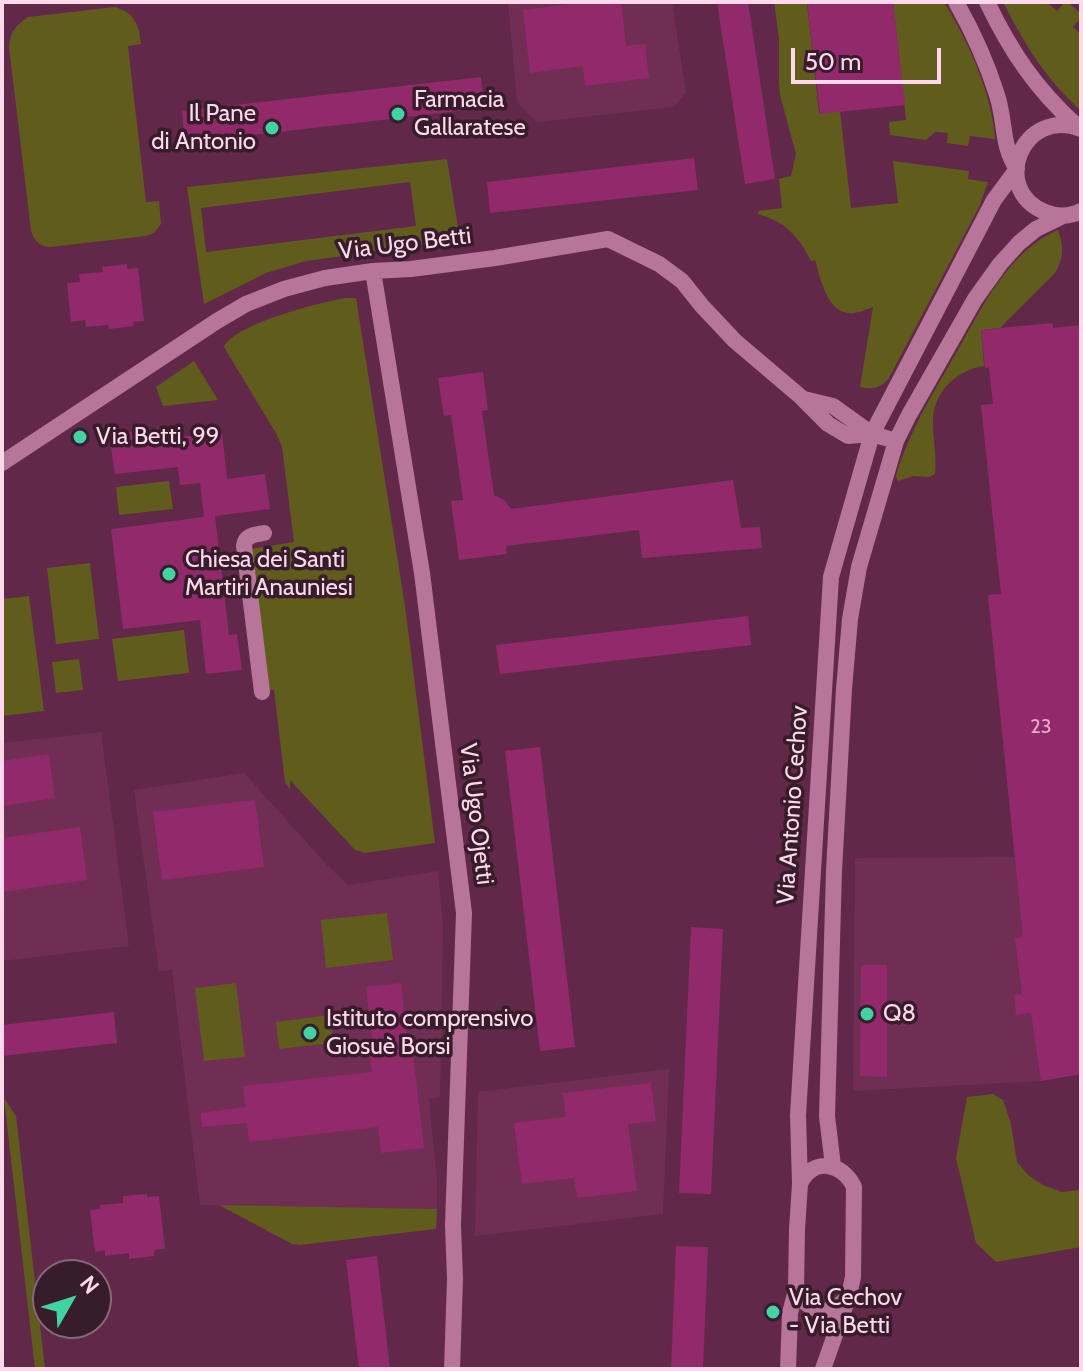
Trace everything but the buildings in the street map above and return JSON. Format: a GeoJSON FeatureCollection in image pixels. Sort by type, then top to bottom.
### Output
{"type":"FeatureCollection","features":[{"type":"Feature","properties":{"kind":"street"},"geometry":{"type":"LineString","coordinates":[[956,2],[979,45],[990,74],[1002,115],[1005,146],[1017,169],[1020,189],[1038,209],[1050,214],[1075,214]]}},
{"type":"Feature","properties":{"kind":"street"},"geometry":{"type":"LineString","coordinates":[[987,2],[1022,66],[1047,98],[1079,128]]}},
{"type":"Feature","properties":{"kind":"street","name":"Via Antonio Cechov"},"geometry":{"type":"LineString","coordinates":[[788,1369],[790,1313],[796,1290],[800,1184],[798,1115],[831,577],[872,434],[994,200],[1017,169],[1020,151],[1038,131],[1050,126],[1079,128]]}},
{"type":"Feature","properties":{"kind":"street","name":"Via Antonio Cechov"},"geometry":{"type":"LineString","coordinates":[[823,1369],[853,1277],[854,1187],[843,1171],[833,1166],[827,1116],[834,871],[844,689],[850,619],[859,567],[896,441],[987,281],[1019,243],[1036,229],[1075,214]]}},
{"type":"Feature","properties":{"kind":"street","name":"Via Ugo Betti"},"geometry":{"type":"LineString","coordinates":[[2,463],[246,304],[284,289],[325,278],[495,258],[608,239],[659,264],[682,281],[735,341],[828,424],[848,436],[872,434]]}},
{"type":"Feature","properties":{"kind":"street","name":"Via Ugo Ojetti"},"geometry":{"type":"LineString","coordinates":[[373,271],[422,573],[464,913],[453,1225],[452,1369]]}},
{"type":"Feature","properties":{"kind":"street"},"geometry":{"type":"LineString","coordinates":[[872,434],[896,441]]}},
{"type":"Feature","properties":{"kind":"street"},"geometry":{"type":"LineString","coordinates":[[262,692],[244,546],[250,536],[264,533]]}},
{"type":"Feature","properties":{"kind":"street"},"geometry":{"type":"LineString","coordinates":[[800,1184],[810,1171],[833,1166]]}},
{"type":"Feature","properties":{"kind":"street"},"geometry":{"type":"LineString","coordinates":[[796,1290],[807,1305],[826,1310],[835,1308],[849,1295]]}},
{"type":"Feature","properties":{"kind":"shaded area"},"geometry":{"type":"Polygon","coordinates":[[[508,2],[672,2],[686,92],[674,107],[537,122],[517,102],[508,2]]]}},
{"type":"Feature","properties":{"kind":"shaded area"},"geometry":{"type":"Polygon","coordinates":[[[774,2],[812,2],[807,3],[819,113],[840,111],[851,208],[898,203],[893,161],[969,171],[968,179],[988,182],[979,207],[889,378],[876,387],[860,387],[873,307],[854,313],[837,309],[827,295],[815,260],[811,261],[796,237],[776,221],[758,214],[758,211],[782,208],[779,179],[791,176],[796,154],[780,95],[779,38],[774,2]]]}},
{"type":"Feature","properties":{"kind":"shaded area"},"geometry":{"type":"Polygon","coordinates":[[[893,2],[944,2],[962,33],[984,86],[995,139],[970,136],[968,146],[947,143],[948,133],[935,132],[926,140],[890,135],[889,122],[906,120],[893,2]]]}},
{"type":"Feature","properties":{"kind":"shaded area"},"geometry":{"type":"Polygon","coordinates":[[[1003,2],[1047,2],[1057,11],[1068,2],[1081,14],[1073,27],[1081,34],[1081,111],[1037,60],[1003,2]]]}},
{"type":"Feature","properties":{"kind":"shaded area"},"geometry":{"type":"Polygon","coordinates":[[[115,7],[131,16],[139,31],[141,44],[128,46],[146,202],[159,201],[161,224],[154,233],[146,236],[46,246],[36,240],[31,231],[9,47],[12,33],[28,17],[115,7]]]}},
{"type":"Feature","properties":{"kind":"shaded area"},"geometry":{"type":"Polygon","coordinates":[[[447,159],[460,240],[306,261],[266,273],[204,304],[187,187],[447,159]],[[410,182],[201,208],[206,252],[416,226],[410,182]]]}},
{"type":"Feature","properties":{"kind":"shaded area"},"geometry":{"type":"Polygon","coordinates":[[[1058,230],[1062,252],[1055,273],[1000,328],[981,330],[984,366],[964,372],[941,393],[933,423],[935,474],[898,481],[896,476],[914,429],[986,301],[1024,252],[1058,230]]]}},
{"type":"Feature","properties":{"kind":"shaded area"},"geometry":{"type":"Polygon","coordinates":[[[346,298],[356,298],[405,606],[435,843],[365,853],[355,850],[290,780],[290,789],[285,783],[274,690],[266,690],[250,549],[294,542],[282,447],[224,347],[231,338],[260,322],[346,298]]]}},
{"type":"Feature","properties":{"kind":"shaded area"},"geometry":{"type":"Polygon","coordinates":[[[1052,323],[1053,328],[1081,325],[1081,1074],[1041,1081],[853,1091],[855,858],[1015,857],[988,595],[1001,594],[981,405],[993,404],[981,330],[1052,323]]]}},
{"type":"Feature","properties":{"kind":"shaded area"},"geometry":{"type":"Polygon","coordinates":[[[194,361],[218,400],[163,406],[156,387],[194,361]]]}},
{"type":"Feature","properties":{"kind":"shaded area"},"geometry":{"type":"Polygon","coordinates":[[[169,481],[173,509],[119,515],[116,487],[169,481]]]}},
{"type":"Feature","properties":{"kind":"shaded area"},"geometry":{"type":"Polygon","coordinates":[[[90,563],[99,639],[56,644],[47,568],[90,563]]]}},
{"type":"Feature","properties":{"kind":"shaded area"},"geometry":{"type":"Polygon","coordinates":[[[29,596],[44,711],[2,716],[2,599],[29,596]]]}},
{"type":"Feature","properties":{"kind":"shaded area"},"geometry":{"type":"Polygon","coordinates":[[[184,630],[189,673],[118,681],[112,639],[184,630]]]}},
{"type":"Feature","properties":{"kind":"shaded area"},"geometry":{"type":"Polygon","coordinates":[[[79,659],[83,690],[56,693],[52,662],[79,659]]]}},
{"type":"Feature","properties":{"kind":"shaded area"},"geometry":{"type":"Polygon","coordinates":[[[101,732],[129,946],[2,961],[2,743],[101,732]]]}},
{"type":"Feature","properties":{"kind":"shaded area","name":"Istituto comprensivo Giosuè Borsi"},"geometry":{"type":"Polygon","coordinates":[[[244,773],[348,885],[438,871],[443,926],[440,1097],[429,1099],[437,1209],[200,1205],[172,970],[159,971],[134,790],[244,773]]]}},
{"type":"Feature","properties":{"kind":"shaded area"},"geometry":{"type":"Polygon","coordinates":[[[387,913],[393,960],[326,968],[321,920],[387,913]]]}},
{"type":"Feature","properties":{"kind":"shaded area"},"geometry":{"type":"Polygon","coordinates":[[[236,983],[245,1057],[204,1061],[195,988],[236,983]]]}},
{"type":"Feature","properties":{"kind":"shaded area"},"geometry":{"type":"Polygon","coordinates":[[[330,1015],[333,1043],[279,1049],[276,1022],[330,1015]]]}},
{"type":"Feature","properties":{"kind":"shaded area"},"geometry":{"type":"Polygon","coordinates":[[[669,1069],[663,1214],[475,1236],[478,1092],[669,1069]]]}},
{"type":"Feature","properties":{"kind":"shaded area"},"geometry":{"type":"Polygon","coordinates":[[[993,1094],[1003,1100],[1011,1124],[1017,1162],[1028,1175],[1062,1192],[1081,1190],[1081,1247],[996,1262],[976,1243],[956,1158],[967,1097],[993,1094]]]}},
{"type":"Feature","properties":{"kind":"shaded area"},"geometry":{"type":"Polygon","coordinates":[[[4,1098],[16,1116],[32,1259],[32,1339],[42,1339],[45,1369],[35,1369],[4,1098]]]}},
{"type":"Feature","properties":{"kind":"shaded area"},"geometry":{"type":"Polygon","coordinates":[[[219,1205],[437,1209],[436,1229],[300,1245],[292,1244],[219,1205]]]}},
{"type":"Feature","properties":{"kind":"place","name":"Farmacia Gallaratese"},"geometry":{"type":"Point","coordinates":[398,114]}},
{"type":"Feature","properties":{"kind":"place","name":"Il Pane di Antonio"},"geometry":{"type":"Point","coordinates":[272,128]}},
{"type":"Feature","properties":{"kind":"place","name":"Via Betti, 99"},"geometry":{"type":"Point","coordinates":[80,437]}},
{"type":"Feature","properties":{"kind":"place","name":"Chiesa dei Santi Martiri Anauniesi"},"geometry":{"type":"Point","coordinates":[169,574]}},
{"type":"Feature","properties":{"kind":"place","name":"Q8"},"geometry":{"type":"Point","coordinates":[867,1014]}},
{"type":"Feature","properties":{"kind":"place","name":"Istituto comprensivo Giosuè Borsi"},"geometry":{"type":"Point","coordinates":[310,1033]}},
{"type":"Feature","properties":{"kind":"place","name":"Via Cechov - Via Betti"},"geometry":{"type":"Point","coordinates":[773,1312]}}]}
